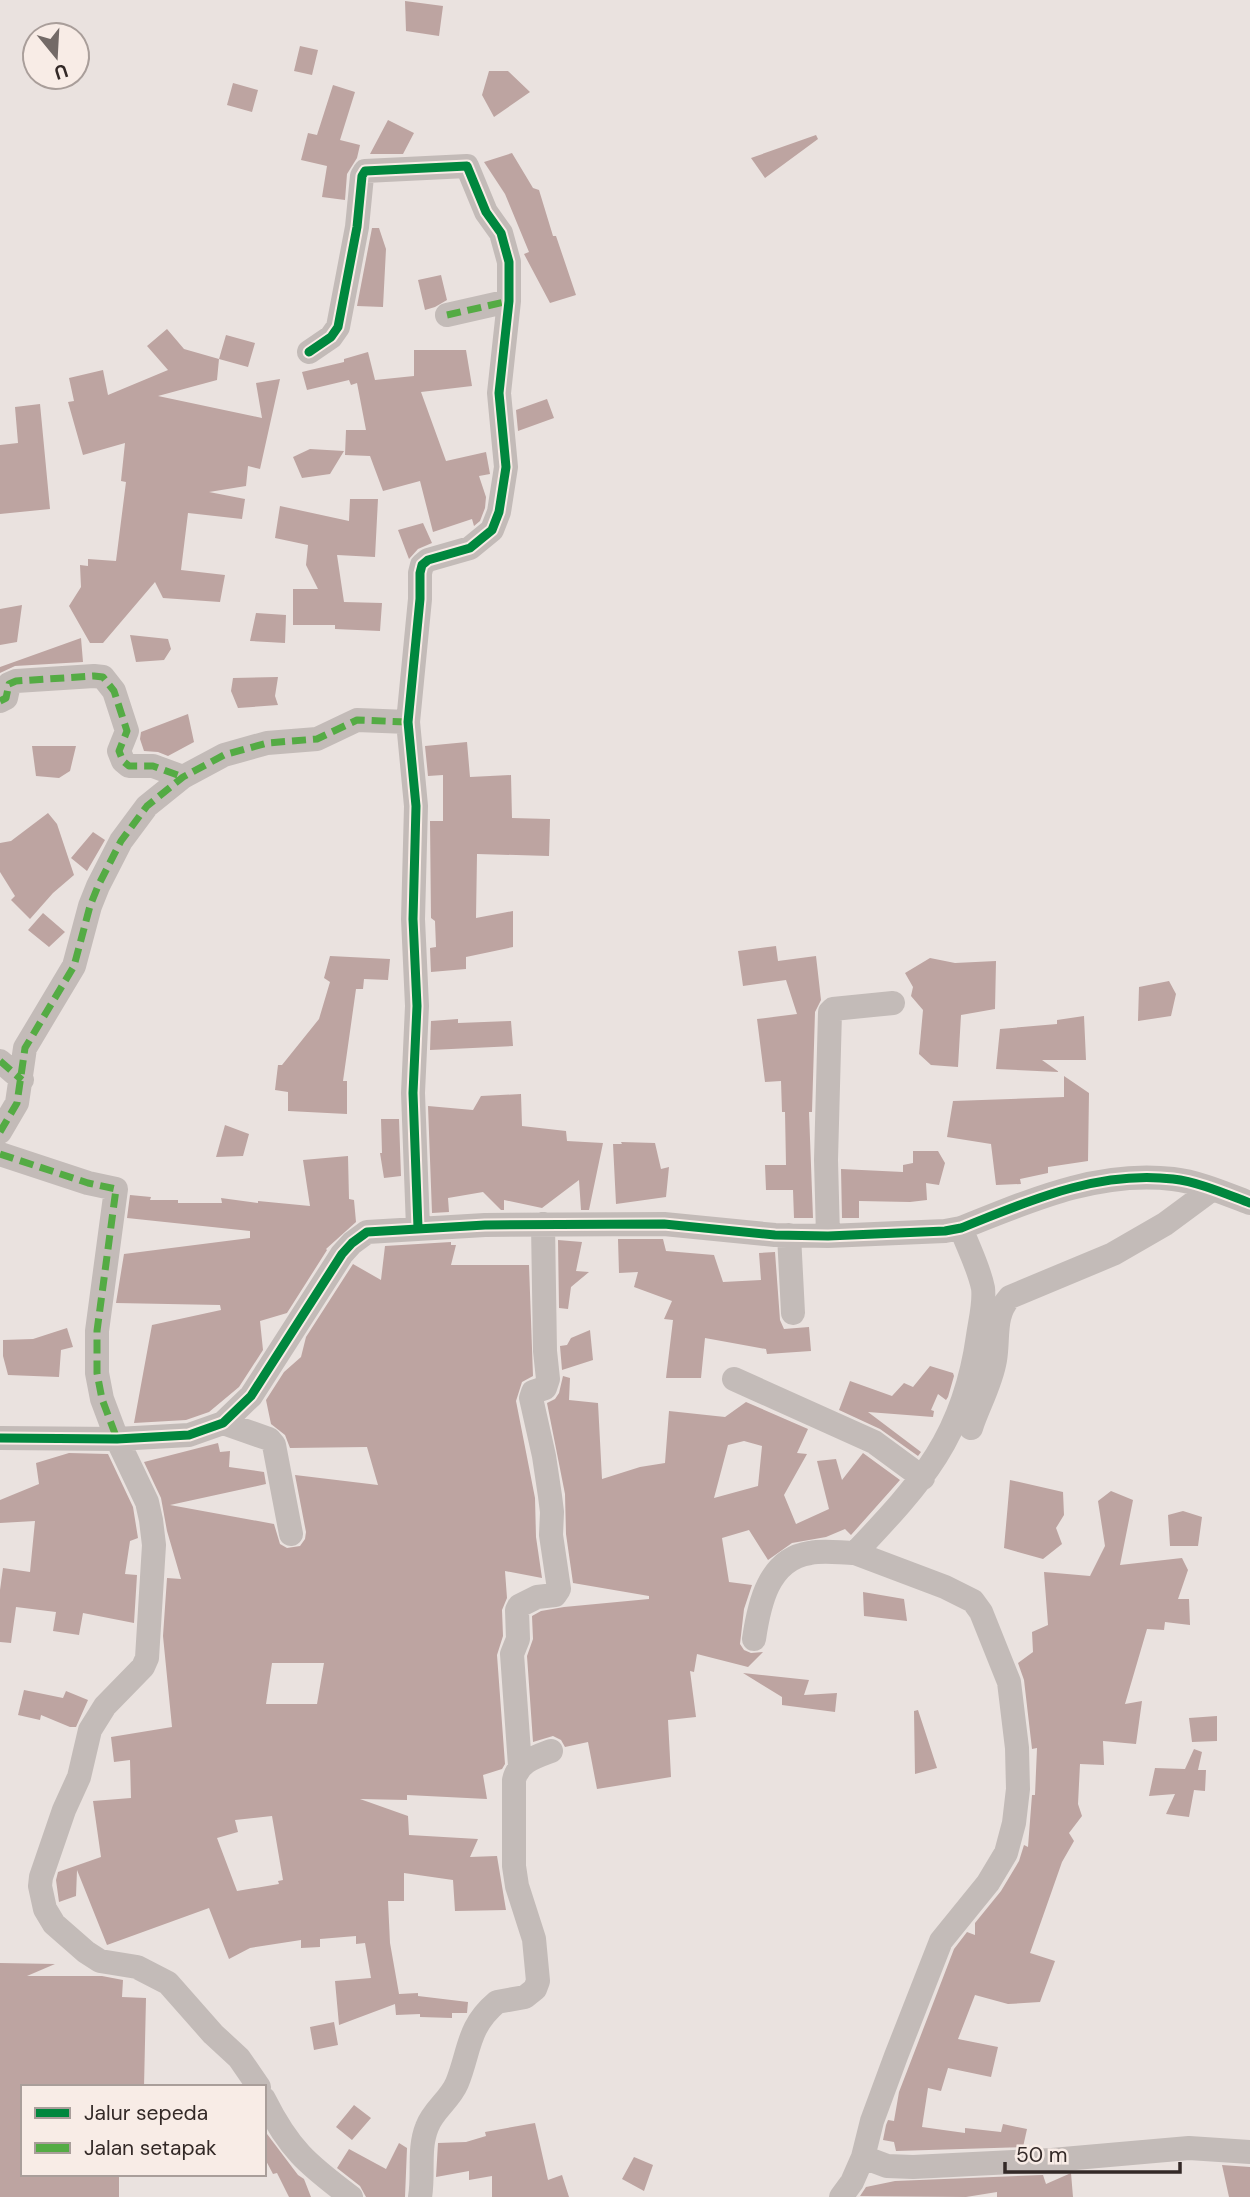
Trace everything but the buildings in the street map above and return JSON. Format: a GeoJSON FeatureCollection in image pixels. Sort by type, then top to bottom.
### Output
{"type":"FeatureCollection","features":[{"type":"Feature","properties":{"kind":"street"},"geometry":{"type":"LineString","coordinates":[[309,352],[331,337],[338,327],[357,227],[362,176],[369,170],[467,166],[486,212],[501,233],[510,275],[499,393],[506,467],[499,512],[492,530],[477,544],[432,558],[422,565],[408,722],[416,806],[413,919],[417,1015],[413,1093],[418,1228]]}},
{"type":"Feature","properties":{"kind":"street"},"geometry":{"type":"LineString","coordinates":[[447,315],[509,302]]}},
{"type":"Feature","properties":{"kind":"street"},"geometry":{"type":"LineString","coordinates":[[0,701],[6,698],[9,684],[16,681],[103,677],[114,691],[127,731],[119,751],[123,761],[129,766],[153,766],[183,777]]}},
{"type":"Feature","properties":{"kind":"street"},"geometry":{"type":"LineString","coordinates":[[0,1132],[18,1102],[25,1048],[74,965],[90,906],[106,869],[121,841],[147,806],[183,777],[224,755],[267,743],[317,739],[357,720],[408,722]]}},
{"type":"Feature","properties":{"kind":"street"},"geometry":{"type":"LineString","coordinates":[[828,1236],[826,1160],[830,1012],[833,1009],[894,1003]]}},
{"type":"Feature","properties":{"kind":"street"},"geometry":{"type":"LineString","coordinates":[[0,1061],[22,1080]]}},
{"type":"Feature","properties":{"kind":"street"},"geometry":{"type":"LineString","coordinates":[[0,1154],[79,1181],[116,1189],[97,1331],[97,1373],[102,1399],[146,1502],[153,1532],[147,1658],[143,1667],[105,1706],[90,1730],[79,1777],[44,1865],[40,1886],[42,1898],[54,1924],[86,1952],[100,1961],[137,1966],[168,1983],[213,2034],[239,2058],[257,2085]]}},
{"type":"Feature","properties":{"kind":"street"},"geometry":{"type":"LineString","coordinates":[[0,1438],[189,1435],[223,1423],[251,1396],[342,1254],[367,1232],[543,1224],[664,1224],[789,1236],[922,1233],[961,1228],[1064,1189],[1095,1183],[1152,1178],[1186,1181],[1250,1203]]}},
{"type":"Feature","properties":{"kind":"street"},"geometry":{"type":"LineString","coordinates":[[971,1429],[995,1359],[996,1329],[1001,1307],[1010,1297],[1113,1254],[1165,1224],[1211,1190]]}},
{"type":"Feature","properties":{"kind":"street"},"geometry":{"type":"LineString","coordinates":[[520,1766],[512,1654],[518,1639],[517,1610],[523,1603],[537,1597],[555,1595],[559,1589],[551,1535],[552,1512],[548,1482],[531,1398],[533,1392],[545,1388],[548,1379],[543,1224]]}},
{"type":"Feature","properties":{"kind":"street"},"geometry":{"type":"LineString","coordinates":[[855,1553],[923,1478],[951,1432],[975,1361],[983,1289],[961,1228]]}},
{"type":"Feature","properties":{"kind":"street"},"geometry":{"type":"LineString","coordinates":[[789,1236],[793,1313]]}},
{"type":"Feature","properties":{"kind":"street"},"geometry":{"type":"LineString","coordinates":[[734,1379],[874,1442],[923,1478]]}},
{"type":"Feature","properties":{"kind":"street"},"geometry":{"type":"LineString","coordinates":[[223,1423],[269,1440],[274,1445],[291,1534]]}},
{"type":"Feature","properties":{"kind":"street"},"geometry":{"type":"LineString","coordinates":[[754,1639],[761,1598],[784,1566],[798,1556],[812,1552],[855,1553],[946,1587],[977,1606],[1009,1682],[1018,1775],[1014,1823],[1006,1853],[988,1883],[941,1941],[899,2045],[872,2121],[863,2157],[852,2182],[841,2197]]}},
{"type":"Feature","properties":{"kind":"street"},"geometry":{"type":"LineString","coordinates":[[420,2197],[426,2127],[457,2083],[467,2046],[476,2027],[497,2001],[525,1997],[535,1989],[538,1981],[534,1939],[517,1886],[514,1866],[514,1780],[520,1766],[551,1751]]}},
{"type":"Feature","properties":{"kind":"street"},"geometry":{"type":"LineString","coordinates":[[266,2102],[291,2145],[309,2165],[351,2197]]}},
{"type":"Feature","properties":{"kind":"street"},"geometry":{"type":"LineString","coordinates":[[863,2157],[887,2166],[913,2167],[1052,2160],[1189,2148],[1250,2152]]}},
{"type":"Feature","properties":{"kind":"marked path"},"geometry":{"type":"LineString","coordinates":[[447,315],[509,301]]}},
{"type":"Feature","properties":{"kind":"marked path"},"geometry":{"type":"LineString","coordinates":[[0,701],[6,698],[9,684],[16,681],[103,677],[114,691],[127,731],[119,751],[123,761],[129,766],[153,766],[183,777]]}},
{"type":"Feature","properties":{"kind":"marked path"},"geometry":{"type":"LineString","coordinates":[[0,1132],[17,1103],[25,1048],[74,966],[98,886],[121,841],[147,806],[183,777],[224,755],[267,743],[317,739],[357,720],[408,722]]}},
{"type":"Feature","properties":{"kind":"marked path"},"geometry":{"type":"LineString","coordinates":[[0,1061],[22,1080]]}},
{"type":"Feature","properties":{"kind":"marked path"},"geometry":{"type":"LineString","coordinates":[[0,1154],[88,1183],[116,1189],[97,1331],[97,1373],[102,1399],[117,1439]]}},
{"type":"Feature","properties":{"kind":"cycle path"},"geometry":{"type":"LineString","coordinates":[[309,352],[331,337],[338,327],[357,227],[362,176],[365,171],[467,166],[486,212],[501,233],[509,262],[509,301],[499,393],[506,467],[499,512],[492,530],[470,548],[428,560],[422,565],[420,573],[408,722],[416,806],[413,919],[417,1006],[413,1093],[418,1228]]}},
{"type":"Feature","properties":{"kind":"cycle path"},"geometry":{"type":"LineString","coordinates":[[0,1438],[117,1439],[189,1435],[223,1423],[251,1396],[342,1254],[367,1232],[485,1225],[664,1224],[775,1235],[828,1236],[945,1231],[961,1228],[1064,1190],[1091,1183],[1145,1177],[1193,1183],[1250,1203]]}}]}
